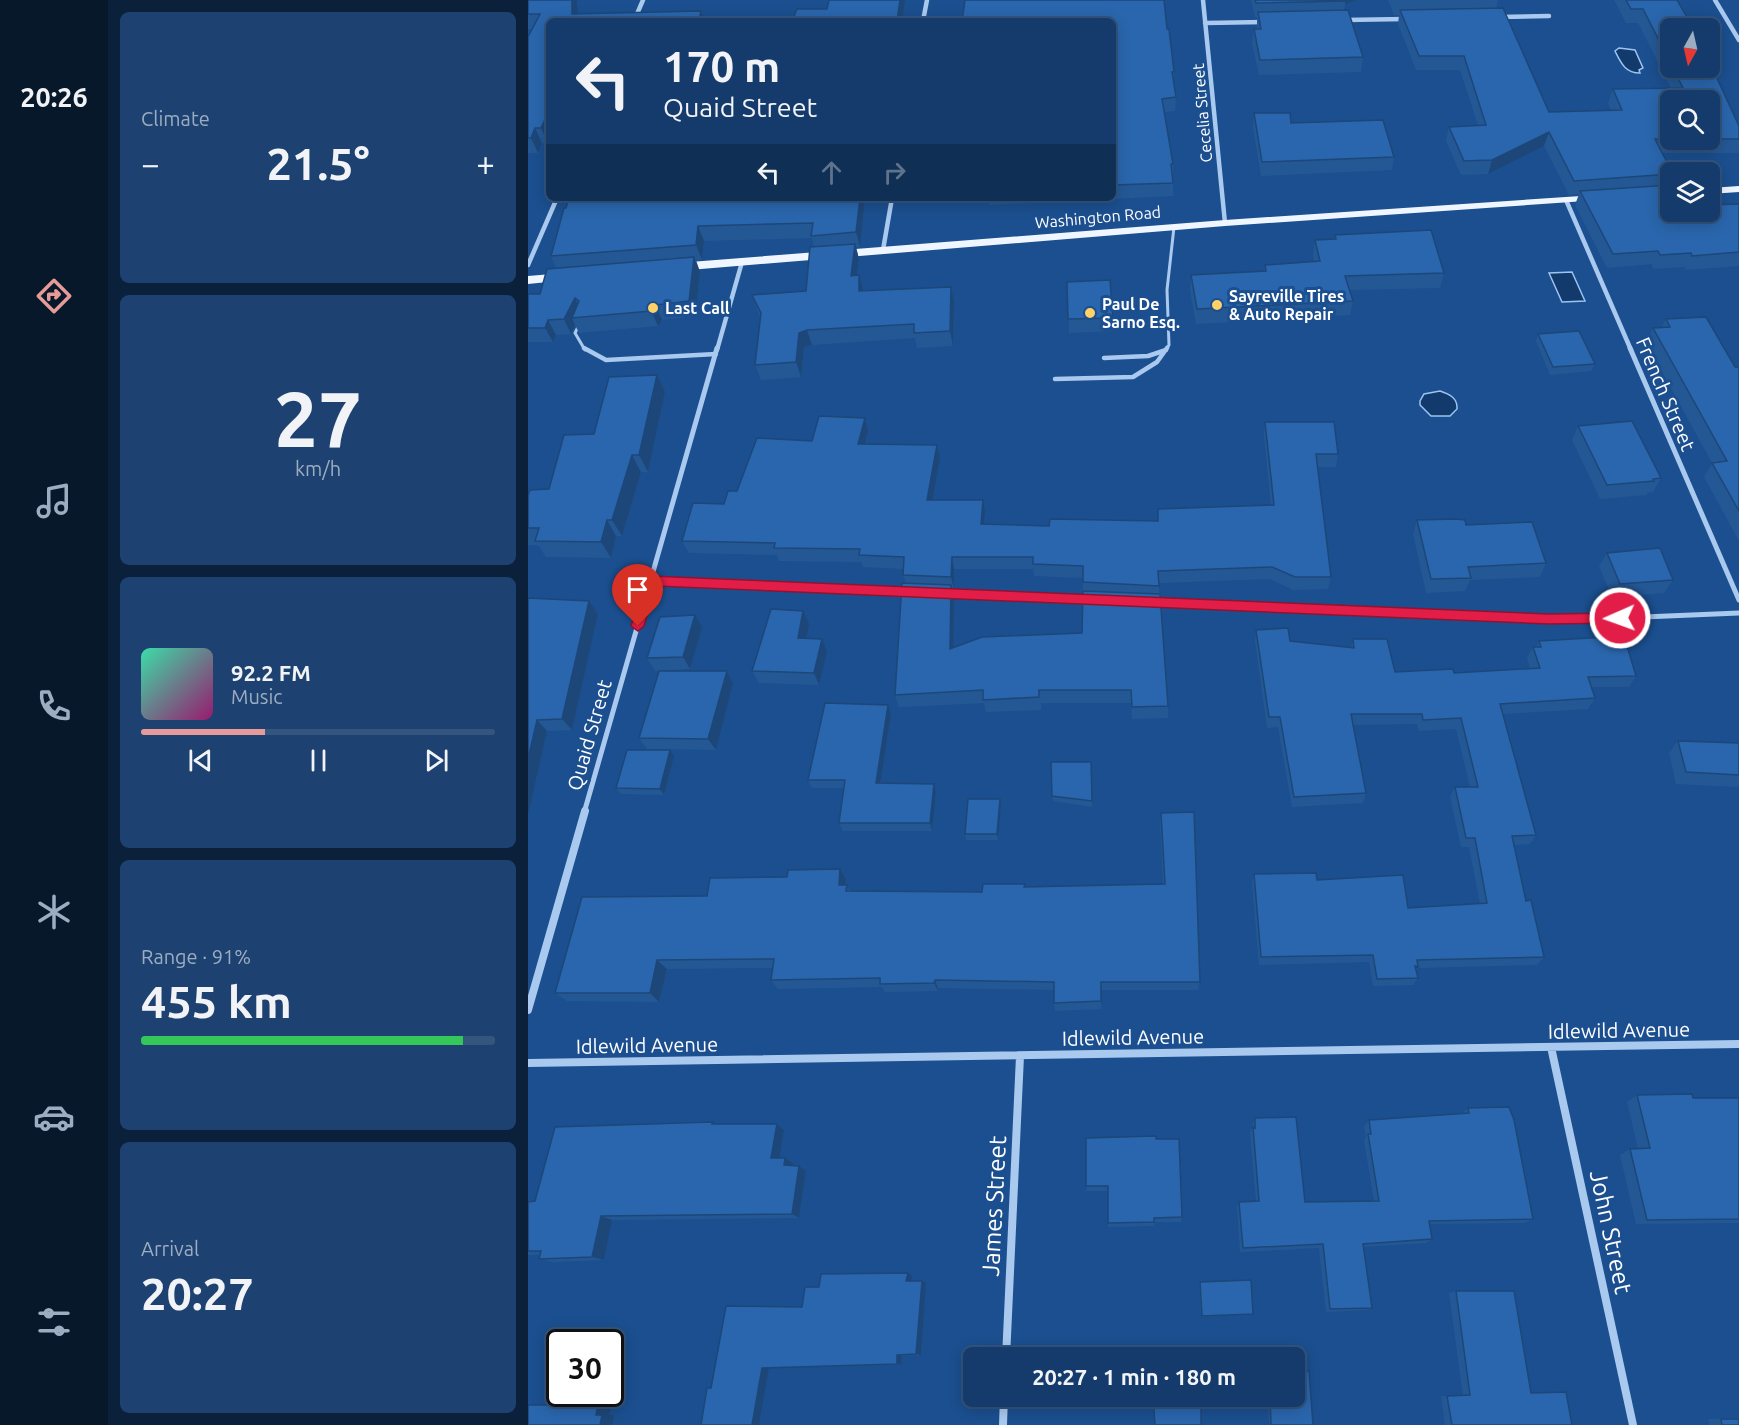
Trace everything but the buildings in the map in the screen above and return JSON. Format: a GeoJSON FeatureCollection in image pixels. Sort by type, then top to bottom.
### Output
{"type":"FeatureCollection","features":[{"type":"Feature","properties":{"kind":"main road"},"geometry":{"type":"LineString","coordinates":[[1720,190],[1739,189]]}},
{"type":"Feature","properties":{"kind":"main road","name":"Washington Road"},"geometry":{"type":"LineString","coordinates":[[659,269],[1224,223],[1613,197]]}},
{"type":"Feature","properties":{"kind":"main road"},"geometry":{"type":"LineString","coordinates":[[528,280],[576,276]]}},
{"type":"Feature","properties":{"kind":"street"},"geometry":{"type":"LineString","coordinates":[[635,18],[643,0]]}},
{"type":"Feature","properties":{"kind":"street"},"geometry":{"type":"LineString","coordinates":[[924,18],[927,0]]}},
{"type":"Feature","properties":{"kind":"street","name":"Cecelia Street"},"geometry":{"type":"LineString","coordinates":[[1203,0],[1224,223]]}},
{"type":"Feature","properties":{"kind":"street"},"geometry":{"type":"LineString","coordinates":[[1715,0],[1739,40]]}},
{"type":"Feature","properties":{"kind":"street"},"geometry":{"type":"LineString","coordinates":[[1490,18],[1549,16]]}},
{"type":"Feature","properties":{"kind":"street"},"geometry":{"type":"LineString","coordinates":[[1336,20],[1407,19]]}},
{"type":"Feature","properties":{"kind":"street"},"geometry":{"type":"LineString","coordinates":[[1205,23],[1276,22]]}},
{"type":"Feature","properties":{"kind":"street","name":"French Street"},"geometry":{"type":"LineString","coordinates":[[1566,200],[1739,600]]}},
{"type":"Feature","properties":{"kind":"street"},"geometry":{"type":"LineString","coordinates":[[528,265],[556,201]]}},
{"type":"Feature","properties":{"kind":"street"},"geometry":{"type":"LineString","coordinates":[[883,250],[891,201]]}},
{"type":"Feature","properties":{"kind":"street","name":"Quaid Street"},"geometry":{"type":"LineString","coordinates":[[528,1010],[742,262]]}},
{"type":"Feature","properties":{"kind":"street"},"geometry":{"type":"LineString","coordinates":[[651,581],[914,592]]}},
{"type":"Feature","properties":{"kind":"street"},"geometry":{"type":"LineString","coordinates":[[938,593],[1094,599]]}},
{"type":"Feature","properties":{"kind":"street"},"geometry":{"type":"LineString","coordinates":[[1142,601],[1572,620],[1739,612]]}},
{"type":"Feature","properties":{"kind":"street","name":"Idlewild Avenue"},"geometry":{"type":"LineString","coordinates":[[528,1063],[1739,1044]]}},
{"type":"Feature","properties":{"kind":"street","name":"John Street"},"geometry":{"type":"LineString","coordinates":[[1551,1047],[1633,1425]]}},
{"type":"Feature","properties":{"kind":"street","name":"James Street"},"geometry":{"type":"LineString","coordinates":[[1007,1347],[1020,1056]]}},
{"type":"Feature","properties":{"kind":"street"},"geometry":{"type":"LineString","coordinates":[[1003,1425],[1004,1407]]}},
{"type":"Feature","properties":{"kind":"lane"},"geometry":{"type":"LineString","coordinates":[[1055,378],[1133,377],[1158,362],[1169,345],[1167,290],[1174,227]]}},
{"type":"Feature","properties":{"kind":"lane"},"geometry":{"type":"LineString","coordinates":[[583,316],[575,333],[580,347],[592,356],[606,360],[716,354]]}},
{"type":"Feature","properties":{"kind":"lane"},"geometry":{"type":"LineString","coordinates":[[1104,358],[1148,356],[1166,350]]}},
{"type":"Feature","properties":{"kind":"water"},"geometry":{"type":"Polygon","coordinates":[[[1619,48],[1635,50],[1643,68],[1639,70],[1640,73],[1635,73],[1624,66],[1615,51],[1619,48]]]}},
{"type":"Feature","properties":{"kind":"water"},"geometry":{"type":"Polygon","coordinates":[[[1572,272],[1585,301],[1562,302],[1549,273],[1572,272]]]}},
{"type":"Feature","properties":{"kind":"water"},"geometry":{"type":"Polygon","coordinates":[[[1440,391],[1450,395],[1456,402],[1457,409],[1450,416],[1431,416],[1420,405],[1424,394],[1440,391]]]}},
{"type":"Feature","properties":{"kind":"place","name":"Sayreville Tires & Auto Repair"},"geometry":{"type":"Point","coordinates":[1217,305]}},
{"type":"Feature","properties":{"kind":"place","name":"Last Call"},"geometry":{"type":"Point","coordinates":[653,308]}},
{"type":"Feature","properties":{"kind":"place","name":"Paul De Sarno Esq."},"geometry":{"type":"Point","coordinates":[1090,313]}},
{"type":"Feature","properties":{"kind":"route"},"geometry":{"type":"LineString","coordinates":[[638,626],[651,581],[1572,620],[1620,618]]}}]}
